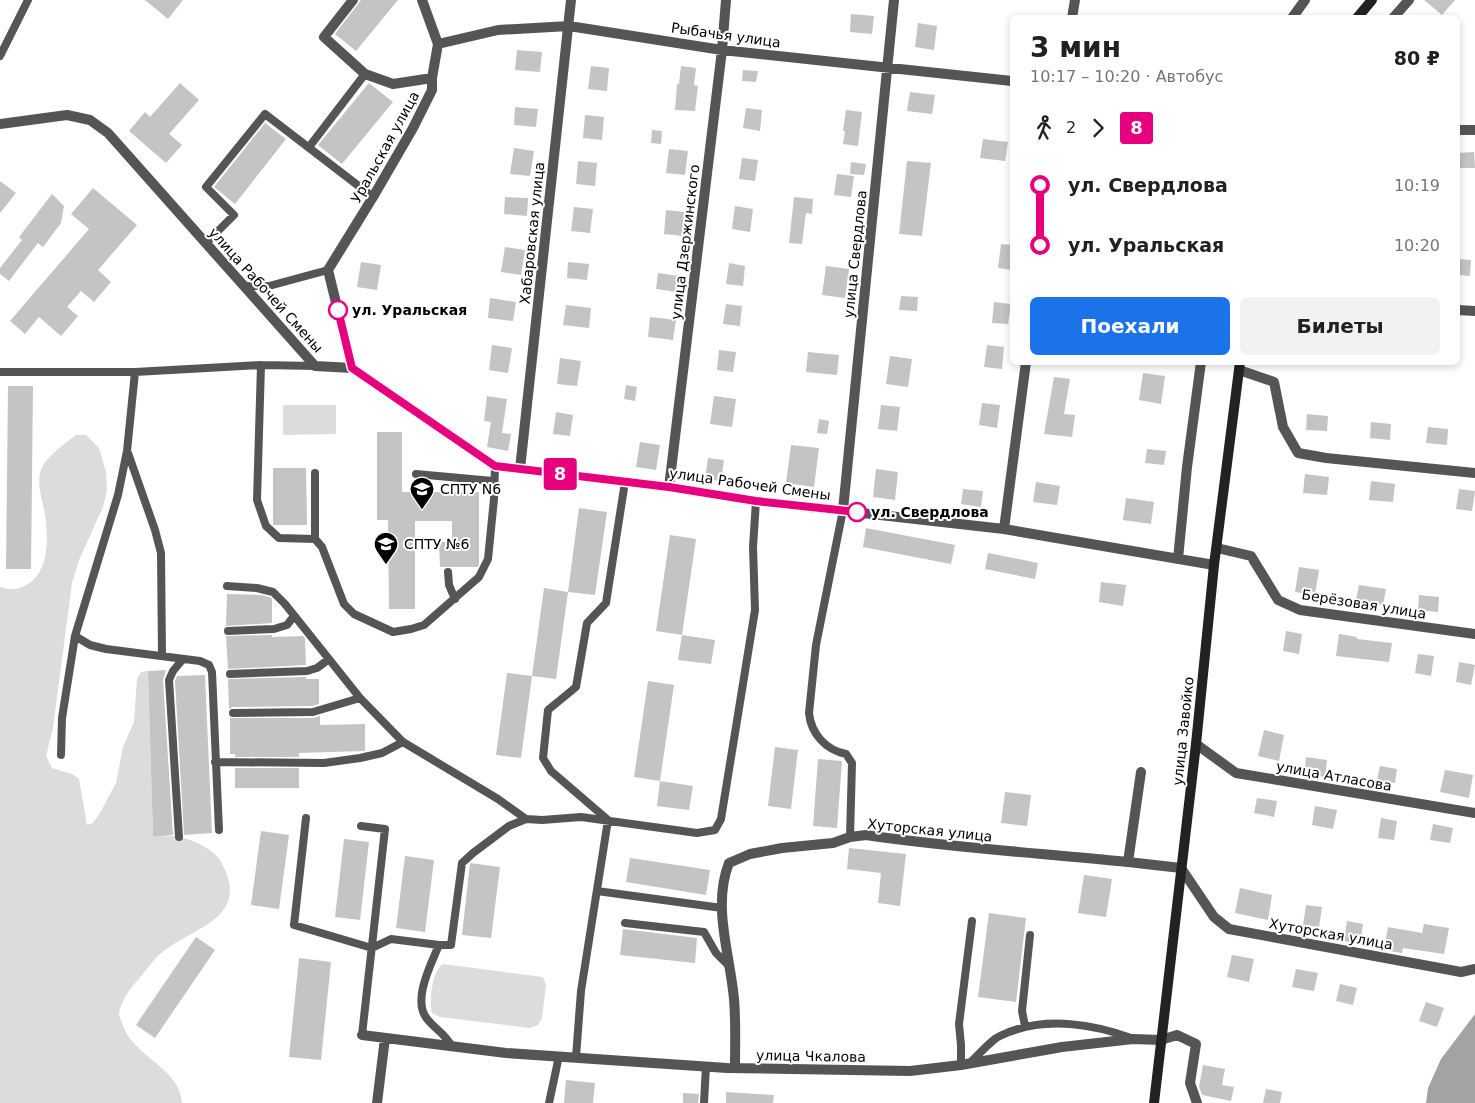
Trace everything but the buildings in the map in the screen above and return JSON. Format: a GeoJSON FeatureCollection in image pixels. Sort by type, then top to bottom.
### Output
{"type":"FeatureCollection","features":[{"type":"Feature","properties":{"kind":"main road"},"geometry":{"type":"LineString","coordinates":[[1360,15],[1372,0]]}},
{"type":"Feature","properties":{"kind":"main road","name":"улица Завойко"},"geometry":{"type":"LineString","coordinates":[[1154,1103],[1196,744],[1214,565],[1239,366]]}},
{"type":"Feature","properties":{"kind":"street"},"geometry":{"type":"LineString","coordinates":[[353,0],[324,37],[365,74],[393,84],[432,78]]}},
{"type":"Feature","properties":{"kind":"street","name":"Уральская улица"},"geometry":{"type":"LineString","coordinates":[[328,270],[373,198],[432,90],[432,78],[438,44],[422,0]]}},
{"type":"Feature","properties":{"kind":"street","name":"Хабаровская улица"},"geometry":{"type":"LineString","coordinates":[[520,469],[569,26],[570,0]]}},
{"type":"Feature","properties":{"kind":"street","name":"улица Дзержинского"},"geometry":{"type":"LineString","coordinates":[[669,487],[722,50],[726,0]]}},
{"type":"Feature","properties":{"kind":"street","name":"улица Свердлова"},"geometry":{"type":"LineString","coordinates":[[843,510],[894,0]]}},
{"type":"Feature","properties":{"kind":"street"},"geometry":{"type":"LineString","coordinates":[[1072,15],[1075,0]]}},
{"type":"Feature","properties":{"kind":"street"},"geometry":{"type":"LineString","coordinates":[[1294,15],[1305,0]]}},
{"type":"Feature","properties":{"kind":"street"},"geometry":{"type":"LineString","coordinates":[[1396,15],[1409,0]]}},
{"type":"Feature","properties":{"kind":"street","name":"Рыбачья улица"},"geometry":{"type":"LineString","coordinates":[[438,44],[498,30],[569,26],[722,50],[1010,81]]}},
{"type":"Feature","properties":{"kind":"street","name":"улица Рабочей Смены"},"geometry":{"type":"LineString","coordinates":[[0,124],[67,115],[90,120],[108,133],[315,366],[352,368],[495,466],[669,487],[756,501],[1004,528],[1214,565]]}},
{"type":"Feature","properties":{"kind":"street"},"geometry":{"type":"LineString","coordinates":[[1460,130],[1475,130]]}},
{"type":"Feature","properties":{"kind":"street"},"geometry":{"type":"LineString","coordinates":[[328,270],[352,368]]}},
{"type":"Feature","properties":{"kind":"street"},"geometry":{"type":"LineString","coordinates":[[1460,310],[1475,312]]}},
{"type":"Feature","properties":{"kind":"street"},"geometry":{"type":"LineString","coordinates":[[1004,528],[1026,365]]}},
{"type":"Feature","properties":{"kind":"street"},"geometry":{"type":"LineString","coordinates":[[1178,558],[1187,467],[1201,365]]}},
{"type":"Feature","properties":{"kind":"street"},"geometry":{"type":"LineString","coordinates":[[1239,366],[1274,382],[1283,427],[1298,453],[1326,458],[1475,473]]}},
{"type":"Feature","properties":{"kind":"street","name":"Берёзовая улица"},"geometry":{"type":"LineString","coordinates":[[1216,548],[1251,556],[1278,600],[1300,610],[1475,634]]}},
{"type":"Feature","properties":{"kind":"street","name":"улица Атласова"},"geometry":{"type":"LineString","coordinates":[[1196,744],[1236,773],[1475,813]]}},
{"type":"Feature","properties":{"kind":"street"},"geometry":{"type":"LineString","coordinates":[[1128,862],[1141,772]]}},
{"type":"Feature","properties":{"kind":"street","name":"Хуторская улица"},"geometry":{"type":"LineString","coordinates":[[735,1068],[734,1000],[730,967],[724,943],[722,908],[724,876],[729,863],[750,854],[782,848],[833,843],[850,837],[866,836],[1181,868],[1214,917],[1229,929],[1462,972],[1475,969]]}},
{"type":"Feature","properties":{"kind":"street","name":"улица Чкалова"},"geometry":{"type":"LineString","coordinates":[[362,1035],[506,1053],[735,1068],[910,1071],[965,1064],[1062,1047],[1133,1039],[1161,1040],[1177,1035],[1196,1044],[1190,1083],[1197,1103]]}},
{"type":"Feature","properties":{"kind":"street"},"geometry":{"type":"LineString","coordinates":[[377,1103],[385,1038]]}},
{"type":"Feature","properties":{"kind":"lane"},"geometry":{"type":"LineString","coordinates":[[0,56],[28,0]]}},
{"type":"Feature","properties":{"kind":"lane"},"geometry":{"type":"LineString","coordinates":[[309,148],[365,74]]}},
{"type":"Feature","properties":{"kind":"lane"},"geometry":{"type":"LineString","coordinates":[[206,243],[234,215],[206,187],[265,114],[373,198]]}},
{"type":"Feature","properties":{"kind":"lane"},"geometry":{"type":"LineString","coordinates":[[244,286],[269,286],[328,270]]}},
{"type":"Feature","properties":{"kind":"lane"},"geometry":{"type":"LineString","coordinates":[[0,372],[135,372],[261,366],[315,366]]}},
{"type":"Feature","properties":{"kind":"lane"},"geometry":{"type":"LineString","coordinates":[[261,366],[257,500],[266,526],[279,538],[315,539]]}},
{"type":"Feature","properties":{"kind":"lane"},"geometry":{"type":"LineString","coordinates":[[61,756],[62,718],[75,636],[118,495],[127,451],[135,372]]}},
{"type":"Feature","properties":{"kind":"lane"},"geometry":{"type":"LineString","coordinates":[[127,451],[156,530],[161,553],[162,656]]}},
{"type":"Feature","properties":{"kind":"lane"},"geometry":{"type":"LineString","coordinates":[[315,473],[315,539],[322,547],[344,604],[354,614],[393,632],[424,625],[480,577],[488,559],[495,466]]}},
{"type":"Feature","properties":{"kind":"lane"},"geometry":{"type":"LineString","coordinates":[[416,474],[493,481]]}},
{"type":"Feature","properties":{"kind":"lane"},"geometry":{"type":"LineString","coordinates":[[608,820],[551,771],[543,758],[548,710],[576,687],[587,623],[606,603],[625,482]]}},
{"type":"Feature","properties":{"kind":"lane"},"geometry":{"type":"LineString","coordinates":[[306,818],[294,925],[372,948],[391,939],[452,945],[462,863],[472,853],[509,826],[526,819],[542,820],[582,817],[697,834],[716,830],[721,819],[755,610],[753,547],[756,501]]}},
{"type":"Feature","properties":{"kind":"lane"},"geometry":{"type":"LineString","coordinates":[[843,510],[816,645],[809,713],[810,722],[818,737],[836,752],[846,754],[852,763],[850,837]]}},
{"type":"Feature","properties":{"kind":"lane"},"geometry":{"type":"LineString","coordinates":[[448,572],[449,585],[455,598]]}},
{"type":"Feature","properties":{"kind":"lane"},"geometry":{"type":"LineString","coordinates":[[227,586],[257,588],[273,592],[360,698],[403,742],[498,799],[526,819]]}},
{"type":"Feature","properties":{"kind":"lane"},"geometry":{"type":"LineString","coordinates":[[228,631],[274,629],[287,625],[294,616]]}},
{"type":"Feature","properties":{"kind":"lane"},"geometry":{"type":"LineString","coordinates":[[75,636],[90,645],[106,649],[200,661],[209,665],[212,672],[219,830]]}},
{"type":"Feature","properties":{"kind":"lane"},"geometry":{"type":"LineString","coordinates":[[179,836],[170,680],[173,671],[183,659]]}},
{"type":"Feature","properties":{"kind":"lane"},"geometry":{"type":"LineString","coordinates":[[230,674],[307,671],[317,668],[329,659]]}},
{"type":"Feature","properties":{"kind":"lane"},"geometry":{"type":"LineString","coordinates":[[233,713],[313,712],[360,698]]}},
{"type":"Feature","properties":{"kind":"lane"},"geometry":{"type":"LineString","coordinates":[[216,762],[324,763],[382,753],[403,742]]}},
{"type":"Feature","properties":{"kind":"lane"},"geometry":{"type":"LineString","coordinates":[[576,1057],[581,991],[608,820]]}},
{"type":"Feature","properties":{"kind":"lane"},"geometry":{"type":"LineString","coordinates":[[361,826],[385,829],[362,1035]]}},
{"type":"Feature","properties":{"kind":"lane"},"geometry":{"type":"LineString","coordinates":[[597,891],[722,908]]}},
{"type":"Feature","properties":{"kind":"lane"},"geometry":{"type":"LineString","coordinates":[[965,1064],[959,1024],[972,921]]}},
{"type":"Feature","properties":{"kind":"lane"},"geometry":{"type":"LineString","coordinates":[[625,923],[704,932],[716,953],[730,967]]}},
{"type":"Feature","properties":{"kind":"lane"},"geometry":{"type":"LineString","coordinates":[[1025,1026],[1022,1011],[1030,935]]}},
{"type":"Feature","properties":{"kind":"lane"},"geometry":{"type":"LineString","coordinates":[[439,945],[425,982],[421,1007],[426,1019],[447,1037],[452,1046]]}},
{"type":"Feature","properties":{"kind":"lane"},"geometry":{"type":"LineString","coordinates":[[965,1064],[996,1038],[1025,1026],[1085,1025],[1111,1031],[1133,1039]]}},
{"type":"Feature","properties":{"kind":"lane"},"geometry":{"type":"LineString","coordinates":[[550,1103],[559,1056]]}},
{"type":"Feature","properties":{"kind":"lane"},"geometry":{"type":"LineString","coordinates":[[704,1103],[706,1066]]}},
{"type":"Feature","properties":{"kind":"shaded area"},"geometry":{"type":"Polygon","coordinates":[[[283,405],[336,405],[336,434],[283,435],[283,405]]]}},
{"type":"Feature","properties":{"kind":"shaded area"},"geometry":{"type":"Polygon","coordinates":[[[76,435],[86,435],[99,448],[106,472],[107,490],[103,507],[79,560],[72,583],[53,728],[46,756],[52,768],[72,774],[79,779],[87,825],[93,823],[116,783],[123,747],[134,722],[137,678],[141,672],[148,671],[153,837],[176,836],[203,846],[218,857],[229,881],[229,897],[224,909],[202,928],[160,954],[129,991],[119,1013],[127,1035],[135,1045],[173,1080],[179,1091],[182,1103],[0,1103],[0,587],[13,589],[26,585],[35,578],[40,570],[44,560],[47,537],[40,487],[41,470],[51,455],[76,435]]]}},
{"type":"Feature","properties":{"kind":"shaded area"},"geometry":{"type":"Polygon","coordinates":[[[443,964],[543,977],[546,985],[542,1018],[538,1025],[530,1028],[440,1017],[432,1013],[431,994],[434,979],[439,967],[443,964]]]}},
{"type":"Feature","properties":{"kind":"shaded area"},"geometry":{"type":"Polygon","coordinates":[[[1475,1014],[1475,1103],[1426,1103],[1428,1088],[1441,1059],[1475,1014]]]}},
{"type":"Feature","properties":{"kind":"bus line","name":"8"},"geometry":{"type":"LineString","coordinates":[[338,310],[352,368],[495,466],[669,487],[756,501],[857,512]]}},
{"type":"Feature","properties":{"kind":"place","name":"ул. Уральская"},"geometry":{"type":"Point","coordinates":[338,310]}},
{"type":"Feature","properties":{"kind":"place","name":"СПТУ N6"},"geometry":{"type":"Point","coordinates":[422,510]}},
{"type":"Feature","properties":{"kind":"place","name":"ул. Свердлова"},"geometry":{"type":"Point","coordinates":[857,512]}},
{"type":"Feature","properties":{"kind":"place","name":"СПТУ №6"},"geometry":{"type":"Point","coordinates":[386,565]}}]}
